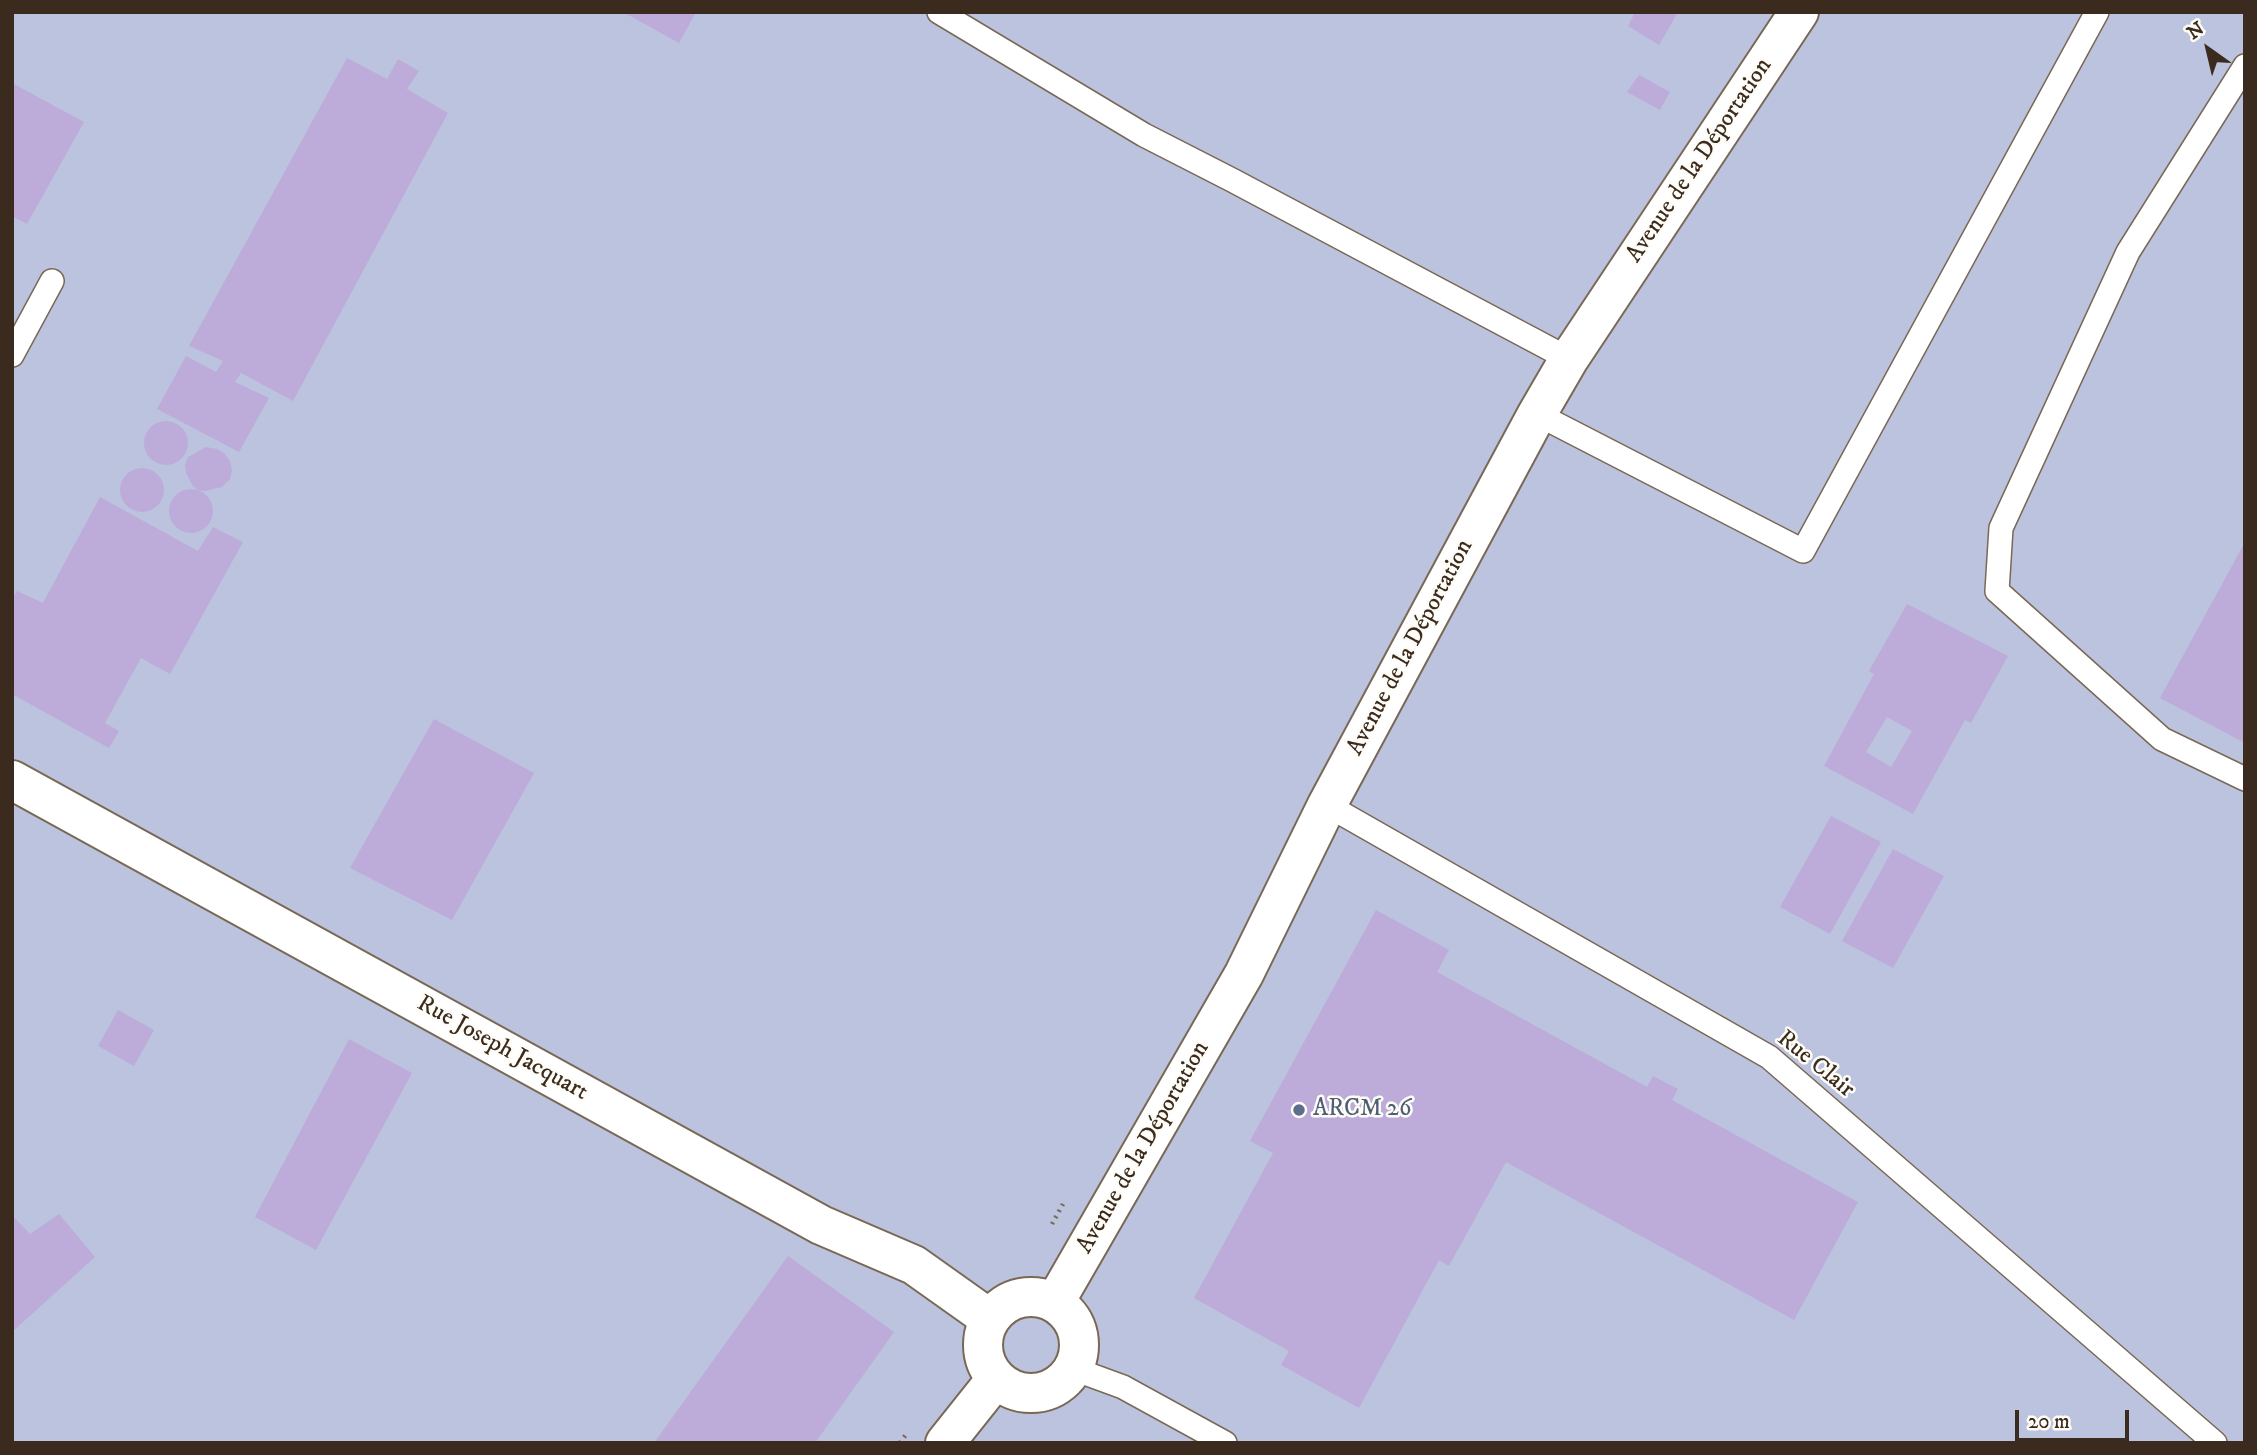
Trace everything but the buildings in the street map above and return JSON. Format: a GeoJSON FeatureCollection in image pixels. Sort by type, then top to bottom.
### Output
{"type":"FeatureCollection","features":[{"type":"Feature","properties":{"kind":"street","name":"Avenue de la Déportation"},"geometry":{"type":"LineString","coordinates":[[1055,1302],[1244,974],[1326,805],[1537,414],[1569,359],[1799,12]]}},
{"type":"Feature","properties":{"kind":"street","name":"Rue Joseph Jacquart"},"geometry":{"type":"LineString","coordinates":[[12,780],[821,1225],[914,1265],[990,1319]]}},
{"type":"Feature","properties":{"kind":"street"},"geometry":{"type":"LineString","coordinates":[[1037,1297],[1055,1302],[1073,1320],[1079,1336],[1079,1353],[1074,1368],[1059,1386],[1037,1394],[1015,1391],[996,1379],[985,1360],[982,1339],[990,1319],[1002,1306],[1019,1298],[1037,1297]]}},
{"type":"Feature","properties":{"kind":"street"},"geometry":{"type":"LineString","coordinates":[[945,1443],[996,1379]]}},
{"type":"Feature","properties":{"kind":"lane"},"geometry":{"type":"LineString","coordinates":[[939,12],[1144,135],[1569,359]]}},
{"type":"Feature","properties":{"kind":"lane"},"geometry":{"type":"LineString","coordinates":[[1537,414],[1803,551],[2098,12]]}},
{"type":"Feature","properties":{"kind":"lane"},"geometry":{"type":"LineString","coordinates":[[2245,66],[2128,252],[2001,528],[1997,591],[2162,739],[2245,779]]}},
{"type":"Feature","properties":{"kind":"lane"},"geometry":{"type":"LineString","coordinates":[[12,355],[52,281]]}},
{"type":"Feature","properties":{"kind":"lane","name":"Rue Clair"},"geometry":{"type":"LineString","coordinates":[[1326,805],[1769,1057],[2215,1443]]}},
{"type":"Feature","properties":{"kind":"lane"},"geometry":{"type":"LineString","coordinates":[[1074,1368],[1123,1388],[1225,1443]]}},
{"type":"Feature","properties":{"kind":"shaded area"},"geometry":{"type":"Polygon","coordinates":[[[12,12],[2245,12],[2245,1443],[12,1443],[12,12]]]}},
{"type":"Feature","properties":{"kind":"place","name":"ARCM 26"},"geometry":{"type":"Point","coordinates":[1299,1110]}}]}
